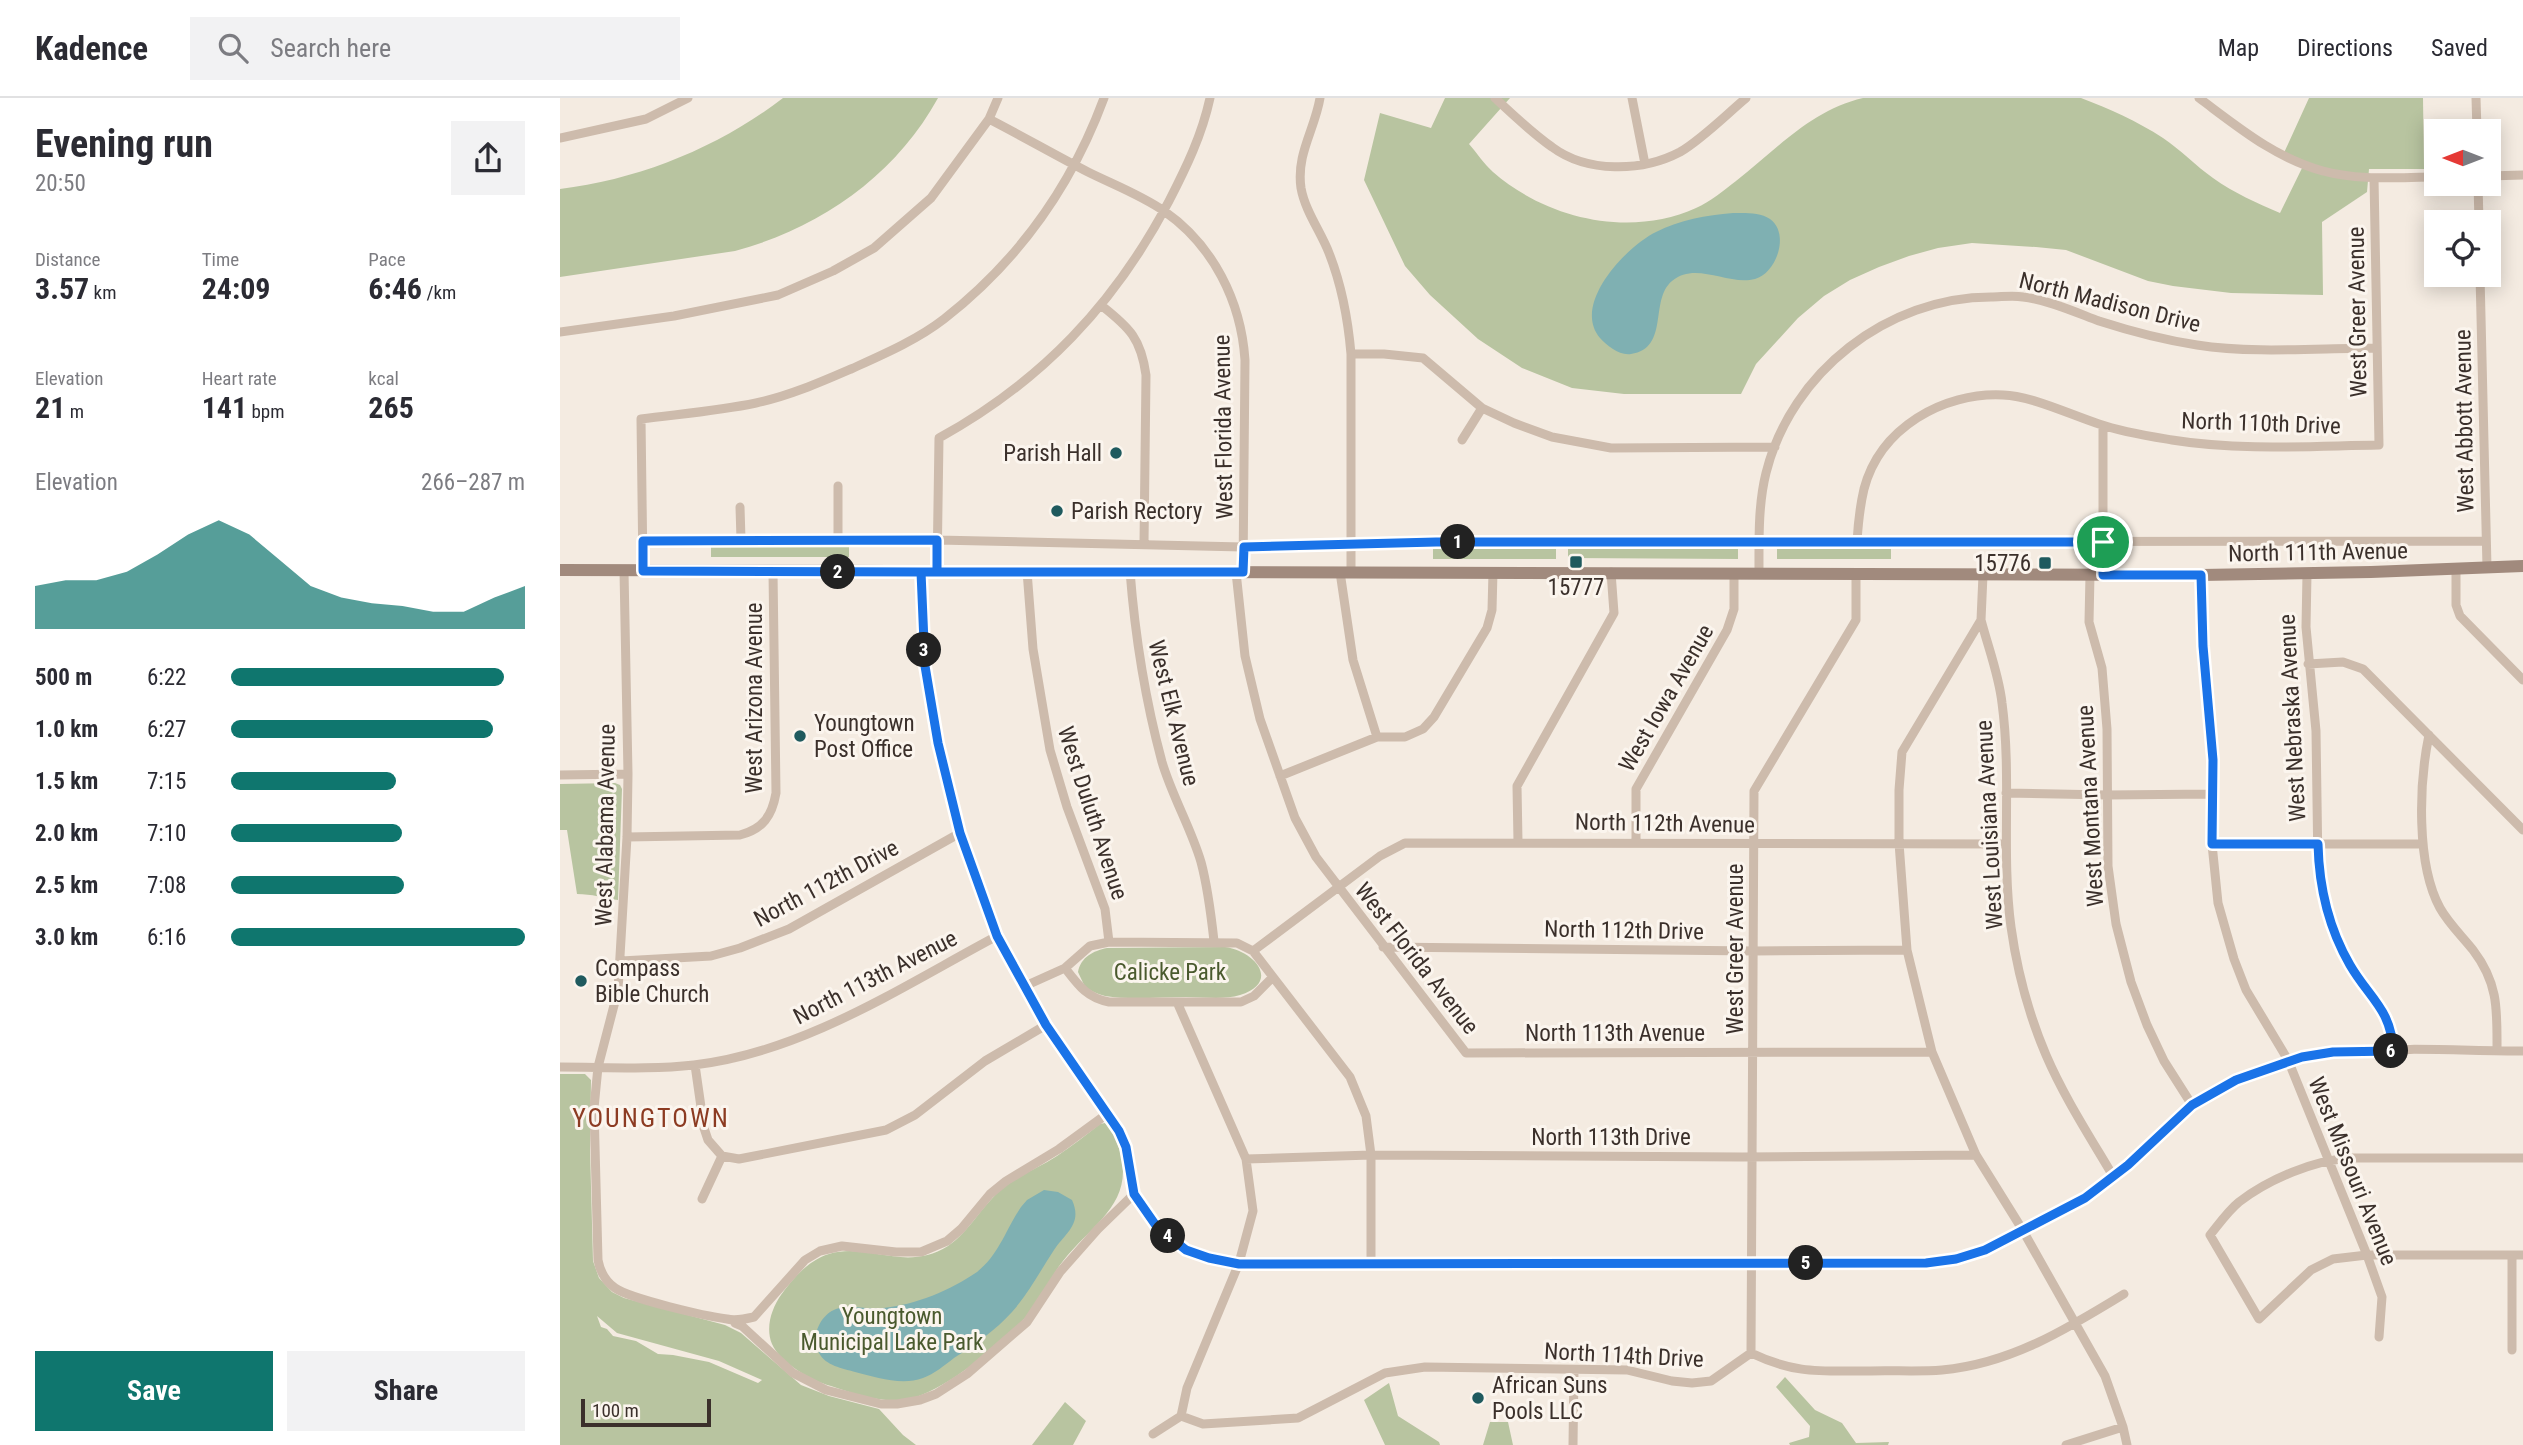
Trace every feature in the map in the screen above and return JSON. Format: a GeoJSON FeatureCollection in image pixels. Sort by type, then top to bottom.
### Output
{"type":"FeatureCollection","features":[{"type":"Feature","properties":{"kind":"street"},"geometry":{"type":"LineString","coordinates":[[560,138],[646,119],[688,98]]}},
{"type":"Feature","properties":{"kind":"street"},"geometry":{"type":"LineString","coordinates":[[560,332],[674,316],[778,295],[833,271],[874,248],[931,198],[989,119],[998,98]]}},
{"type":"Feature","properties":{"kind":"street"},"geometry":{"type":"LineString","coordinates":[[643,571],[640,419],[757,402],[817,384],[885,354],[943,320],[1005,263],[1046,213],[1091,133],[1104,98]]}},
{"type":"Feature","properties":{"kind":"street"},"geometry":{"type":"LineString","coordinates":[[937,572],[939,438],[1003,400],[1056,354],[1102,306],[1136,259],[1188,165],[1210,98]]}},
{"type":"Feature","properties":{"kind":"street"},"geometry":{"type":"LineString","coordinates":[[1320,98],[1303,149],[1301,188],[1329,254],[1343,297],[1351,354],[1351,544],[1345,572],[1353,660],[1377,737]]}},
{"type":"Feature","properties":{"kind":"street"},"geometry":{"type":"LineString","coordinates":[[1495,98],[1553,149],[1573,158],[1619,167],[1645,164],[1681,151],[1746,98]]}},
{"type":"Feature","properties":{"kind":"street"},"geometry":{"type":"LineString","coordinates":[[1632,98],[1645,164]]}},
{"type":"Feature","properties":{"kind":"street"},"geometry":{"type":"LineString","coordinates":[[2199,98],[2242,132],[2278,153],[2323,171],[2374,178],[2424,177]]}},
{"type":"Feature","properties":{"kind":"street"},"geometry":{"type":"LineString","coordinates":[[2211,107],[2218,98]]}},
{"type":"Feature","properties":{"kind":"street"},"geometry":{"type":"LineString","coordinates":[[2476,98],[2477,119]]}},
{"type":"Feature","properties":{"kind":"street","name":"West Florida Avenue"},"geometry":{"type":"LineString","coordinates":[[989,119],[1164,211],[1200,244],[1227,284],[1243,335],[1244,547],[1240,572],[1245,656],[1259,719],[1295,818],[1316,858],[1466,1053]]}},
{"type":"Feature","properties":{"kind":"street"},"geometry":{"type":"LineString","coordinates":[[2501,176],[2523,175]]}},
{"type":"Feature","properties":{"kind":"street","name":"West Greer Avenue"},"geometry":{"type":"LineString","coordinates":[[2374,178],[2379,445]]}},
{"type":"Feature","properties":{"kind":"street","name":"West Abbott Avenue"},"geometry":{"type":"LineString","coordinates":[[2480,287],[2487,567]]}},
{"type":"Feature","properties":{"kind":"street","name":"North Madison Drive"},"geometry":{"type":"LineString","coordinates":[[1759,573],[1759,542],[1766,473],[1791,412],[1825,367],[1861,337],[1895,317],[1937,302],[1971,297],[2023,297],[2121,328],[2197,345],[2243,348],[2377,348]]}},
{"type":"Feature","properties":{"kind":"street"},"geometry":{"type":"LineString","coordinates":[[1102,306],[1128,326],[1143,357],[1146,375],[1144,544]]}},
{"type":"Feature","properties":{"kind":"street"},"geometry":{"type":"LineString","coordinates":[[1351,354],[1384,354],[1423,359],[1482,408],[1514,424],[1552,437],[1611,448],[1775,447]]}},
{"type":"Feature","properties":{"kind":"street","name":"North 110th Drive"},"geometry":{"type":"LineString","coordinates":[[1857,542],[1864,488],[1884,449],[1901,429],[1921,415],[1939,406],[1973,397],[2005,395],[2104,426],[2205,444],[2264,447],[2379,445]]}},
{"type":"Feature","properties":{"kind":"street"},"geometry":{"type":"LineString","coordinates":[[1462,440],[1482,408]]}},
{"type":"Feature","properties":{"kind":"street","name":"West Montana Avenue"},"geometry":{"type":"LineString","coordinates":[[2104,426],[2103,542],[2089,622],[2102,668],[2107,729],[2110,883],[2122,954],[2139,1006],[2153,1040],[2192,1105]]}},
{"type":"Feature","properties":{"kind":"street"},"geometry":{"type":"LineString","coordinates":[[838,486],[838,540]]}},
{"type":"Feature","properties":{"kind":"street"},"geometry":{"type":"LineString","coordinates":[[740,507],[741,540]]}},
{"type":"Feature","properties":{"kind":"street","name":"North 111th Avenue"},"geometry":{"type":"LineString","coordinates":[[643,541],[937,540],[1244,547],[1759,542],[2486,541]]}},
{"type":"Feature","properties":{"kind":"street","name":"North 111th Avenue"},"geometry":{"type":"LineString","coordinates":[[560,570],[2201,575],[2523,566]]}},
{"type":"Feature","properties":{"kind":"street"},"geometry":{"type":"LineString","coordinates":[[2456,568],[2455,605],[2460,616],[2523,680]]}},
{"type":"Feature","properties":{"kind":"street","name":"West Alabama Avenue"},"geometry":{"type":"LineString","coordinates":[[624,571],[627,837],[621,961],[615,1009],[598,1067],[594,1108],[598,1260],[600,1270],[610,1284],[620,1291],[726,1319]]}},
{"type":"Feature","properties":{"kind":"street","name":"West Duluth Avenue"},"geometry":{"type":"LineString","coordinates":[[1027,571],[1036,670],[1050,750],[1067,807],[1105,909],[1109,942]]}},
{"type":"Feature","properties":{"kind":"street","name":"West Elk Avenue"},"geometry":{"type":"LineString","coordinates":[[1130,571],[1135,635],[1145,687],[1163,764],[1200,859],[1209,892],[1214,941]]}},
{"type":"Feature","properties":{"kind":"street","name":"West Arizona Avenue"},"geometry":{"type":"LineString","coordinates":[[627,837],[740,835],[752,832],[766,821],[773,808],[776,793],[773,572]]}},
{"type":"Feature","properties":{"kind":"street"},"geometry":{"type":"LineString","coordinates":[[921,572],[925,666],[938,743],[960,833],[997,936],[1046,1025],[1119,1131],[1126,1147],[1134,1194],[1157,1227],[1186,1250],[1209,1258],[1239,1264],[1940,1262],[1985,1250],[2085,1198],[2192,1105],[2236,1080],[2288,1060],[2333,1052],[2523,1051]]}},
{"type":"Feature","properties":{"kind":"street"},"geometry":{"type":"LineString","coordinates":[[1280,776],[1377,737],[1405,737],[1423,729],[1434,717],[1487,628],[1492,610],[1493,572]]}},
{"type":"Feature","properties":{"kind":"street"},"geometry":{"type":"LineString","coordinates":[[1518,842],[1517,786],[1614,613],[1611,572]]}},
{"type":"Feature","properties":{"kind":"street","name":"West Iowa Avenue"},"geometry":{"type":"LineString","coordinates":[[1636,842],[1636,789],[1727,629],[1734,609],[1734,573]]}},
{"type":"Feature","properties":{"kind":"street","name":"West Greer Avenue"},"geometry":{"type":"LineString","coordinates":[[1751,1353],[1755,791],[1856,620],[1856,573]]}},
{"type":"Feature","properties":{"kind":"street","name":"West Nebraska Avenue"},"geometry":{"type":"LineString","coordinates":[[2307,574],[2305,610],[2316,731],[2321,887],[2333,929],[2351,967],[2390,1025],[2393,1051]]}},
{"type":"Feature","properties":{"kind":"street"},"geometry":{"type":"LineString","coordinates":[[1983,575],[1981,620],[1902,752],[1899,843],[1907,950],[1932,1052],[1976,1155],[2022,1229],[2105,1376],[2127,1445]]}},
{"type":"Feature","properties":{"kind":"street","name":"West Missouri Avenue"},"geometry":{"type":"LineString","coordinates":[[2201,575],[2203,646],[2213,760],[2212,844],[2218,903],[2246,990],[2288,1060],[2367,1255],[2382,1297],[2379,1337]]}},
{"type":"Feature","properties":{"kind":"street","name":"West Louisiana Avenue"},"geometry":{"type":"LineString","coordinates":[[1981,620],[2002,701],[2007,793],[2007,888],[2011,929],[2024,991],[2046,1055],[2113,1176]]}},
{"type":"Feature","properties":{"kind":"street"},"geometry":{"type":"LineString","coordinates":[[2308,664],[2343,662],[2363,669],[2523,830]]}},
{"type":"Feature","properties":{"kind":"street"},"geometry":{"type":"LineString","coordinates":[[2429,735],[2424,760],[2423,844],[2430,880],[2440,907],[2483,964],[2493,986],[2497,1006],[2497,1051]]}},
{"type":"Feature","properties":{"kind":"street"},"geometry":{"type":"LineString","coordinates":[[560,775],[628,774]]}},
{"type":"Feature","properties":{"kind":"street"},"geometry":{"type":"LineString","coordinates":[[2007,793],[2212,794]]}},
{"type":"Feature","properties":{"kind":"street","name":"North 112th Drive"},"geometry":{"type":"LineString","coordinates":[[621,961],[711,956],[740,948],[789,929],[960,833]]}},
{"type":"Feature","properties":{"kind":"street","name":"North 112th Avenue"},"geometry":{"type":"LineString","coordinates":[[1253,951],[1384,853],[1405,843],[2007,844]]}},
{"type":"Feature","properties":{"kind":"street"},"geometry":{"type":"LineString","coordinates":[[2212,844],[2423,844]]}},
{"type":"Feature","properties":{"kind":"street","name":"North 113th Avenue"},"geometry":{"type":"LineString","coordinates":[[560,1067],[695,1065],[747,1054],[820,1031],[997,936]]}},
{"type":"Feature","properties":{"kind":"street"},"geometry":{"type":"LineString","coordinates":[[1025,986],[1065,968],[1090,946],[1109,942],[1214,941],[1237,943],[1253,951],[1350,1077],[1366,1116],[1371,1155],[1371,1262]]}},
{"type":"Feature","properties":{"kind":"street","name":"North 112th Drive"},"geometry":{"type":"LineString","coordinates":[[1383,947],[1907,950]]}},
{"type":"Feature","properties":{"kind":"street"},"geometry":{"type":"LineString","coordinates":[[1065,968],[1083,991],[1097,1000],[1109,1002],[1241,1002],[1254,996],[1272,978]]}},
{"type":"Feature","properties":{"kind":"street"},"geometry":{"type":"LineString","coordinates":[[1153,1434],[1181,1416],[1187,1388],[1239,1264],[1253,1211],[1246,1159],[1177,1002]]}},
{"type":"Feature","properties":{"kind":"street"},"geometry":{"type":"LineString","coordinates":[[695,1065],[708,1140],[722,1156],[739,1159],[886,1130],[915,1115],[985,1061],[1046,1025]]}},
{"type":"Feature","properties":{"kind":"street","name":"North 113th Avenue"},"geometry":{"type":"LineString","coordinates":[[1466,1053],[1932,1052]]}},
{"type":"Feature","properties":{"kind":"street"},"geometry":{"type":"LineString","coordinates":[[726,1319],[743,1320],[754,1317],[805,1260],[831,1247],[921,1252],[947,1241],[961,1229],[990,1194],[1006,1181],[1059,1149],[1107,1114]]}},
{"type":"Feature","properties":{"kind":"street","name":"North 113th Drive"},"geometry":{"type":"LineString","coordinates":[[1246,1159],[1371,1155],[1976,1155]]}},
{"type":"Feature","properties":{"kind":"street"},"geometry":{"type":"LineString","coordinates":[[702,1199],[722,1156]]}},
{"type":"Feature","properties":{"kind":"street"},"geometry":{"type":"LineString","coordinates":[[2523,1158],[2351,1158],[2329,1161],[2289,1173],[2239,1202],[2210,1235],[2259,1319],[2311,1270],[2333,1259],[2367,1255],[2523,1255]]}},
{"type":"Feature","properties":{"kind":"street"},"geometry":{"type":"LineString","coordinates":[[726,1319],[743,1326],[793,1374],[826,1390],[881,1404],[920,1400],[936,1394],[967,1374],[1027,1322],[1060,1272],[1134,1194]]}},
{"type":"Feature","properties":{"kind":"street"},"geometry":{"type":"LineString","coordinates":[[2512,1255],[2512,1350]]}},
{"type":"Feature","properties":{"kind":"street"},"geometry":{"type":"LineString","coordinates":[[1751,1353],[1770,1363],[1799,1370],[1942,1370],[1979,1364],[2014,1353],[2074,1324],[2124,1294]]}},
{"type":"Feature","properties":{"kind":"street","name":"North 114th Drive"},"geometry":{"type":"LineString","coordinates":[[1181,1416],[1203,1424],[1298,1418],[1385,1373],[1425,1367],[1627,1370],[1672,1381],[1711,1381],[1751,1353]]}},
{"type":"Feature","properties":{"kind":"street"},"geometry":{"type":"LineString","coordinates":[[1573,1445],[1574,1370]]}},
{"type":"Feature","properties":{"kind":"street"},"geometry":{"type":"LineString","coordinates":[[2066,1445],[2123,1427]]}},
{"type":"Feature","properties":{"kind":"green space"},"geometry":{"type":"Polygon","coordinates":[[[783,98],[938,98],[900,152],[877,175],[825,213],[797,228],[735,251],[560,277],[560,189],[620,177],[678,158],[733,131],[783,98]]]}},
{"type":"Feature","properties":{"kind":"green space"},"geometry":{"type":"Polygon","coordinates":[[[1445,98],[1510,98],[1469,144],[1487,166],[1538,202],[1590,219],[1617,222],[1644,222],[1671,217],[1701,205],[1717,196],[1811,121],[1844,104],[1863,98],[2081,98],[2143,126],[2170,143],[2221,183],[2280,213],[2304,164],[2283,155],[2309,98],[2423,98],[2424,169],[2369,169],[2367,192],[2322,222],[2323,295],[2231,293],[2173,286],[2148,281],[2066,250],[1972,243],[1909,256],[1850,280],[1824,296],[1798,318],[1756,364],[1741,394],[1624,394],[1572,388],[1522,368],[1478,339],[1430,295],[1405,266],[1364,180],[1380,113],[1431,128],[1445,98]]]}},
{"type":"Feature","properties":{"kind":"green space"},"geometry":{"type":"Polygon","coordinates":[[[711,546],[849,547],[849,557],[711,557],[711,546]]]}},
{"type":"Feature","properties":{"kind":"green space"},"geometry":{"type":"Polygon","coordinates":[[[1433,548],[1556,548],[1556,559],[1433,559],[1433,548]]]}},
{"type":"Feature","properties":{"kind":"green space"},"geometry":{"type":"Polygon","coordinates":[[[1568,548],[1738,549],[1738,559],[1568,558],[1568,548]]]}},
{"type":"Feature","properties":{"kind":"green space"},"geometry":{"type":"Polygon","coordinates":[[[1891,548],[1891,559],[1777,559],[1777,549],[1891,548]]]}},
{"type":"Feature","properties":{"kind":"green space"},"geometry":{"type":"Polygon","coordinates":[[[615,783],[622,789],[618,900],[577,894],[567,830],[560,830],[560,784],[615,783]]]}},
{"type":"Feature","properties":{"kind":"green space","name":"Calicke Park"},"geometry":{"type":"Polygon","coordinates":[[[1225,947],[1246,954],[1259,968],[1261,975],[1259,983],[1252,989],[1234,997],[1105,996],[1085,987],[1078,972],[1088,956],[1107,948],[1225,947]]]}},
{"type":"Feature","properties":{"kind":"green space"},"geometry":{"type":"Polygon","coordinates":[[[560,1074],[585,1074],[591,1080],[593,1261],[599,1278],[612,1292],[624,1298],[725,1325],[741,1333],[801,1385],[829,1396],[879,1409],[916,1445],[560,1445],[560,1074]],[[597,1316],[601,1327],[613,1336],[636,1341],[658,1354],[709,1362],[758,1383],[762,1380],[719,1361],[617,1333],[597,1316]]]}},
{"type":"Feature","properties":{"kind":"green space","name":"Youngtown Municipal Lake Park"},"geometry":{"type":"Polygon","coordinates":[[[1105,1123],[1115,1136],[1123,1165],[1122,1182],[1117,1197],[1099,1223],[1063,1261],[1032,1310],[992,1349],[958,1375],[940,1386],[908,1399],[879,1399],[823,1384],[797,1370],[776,1351],[770,1338],[770,1318],[781,1295],[802,1270],[829,1254],[844,1251],[902,1257],[932,1254],[956,1240],[1003,1188],[1105,1123]]]}},
{"type":"Feature","properties":{"kind":"green space"},"geometry":{"type":"Polygon","coordinates":[[[1785,1377],[1815,1410],[1842,1423],[1856,1443],[1889,1442],[1888,1445],[1790,1445],[1789,1443],[1809,1437],[1810,1426],[1776,1387],[1785,1377]]]}},
{"type":"Feature","properties":{"kind":"green space"},"geometry":{"type":"Polygon","coordinates":[[[1389,1383],[1398,1416],[1440,1445],[1385,1445],[1364,1400],[1389,1383]]]}},
{"type":"Feature","properties":{"kind":"green space"},"geometry":{"type":"Polygon","coordinates":[[[1065,1402],[1086,1421],[1073,1445],[1032,1445],[1065,1402]]]}},
{"type":"Feature","properties":{"kind":"green space"},"geometry":{"type":"Polygon","coordinates":[[[1490,1422],[1508,1422],[1513,1445],[1483,1445],[1490,1422]]]}},
{"type":"Feature","properties":{"kind":"water"},"geometry":{"type":"Polygon","coordinates":[[[1733,213],[1762,215],[1776,225],[1780,243],[1778,252],[1775,261],[1763,275],[1745,280],[1702,273],[1681,275],[1665,289],[1655,333],[1651,343],[1643,350],[1631,354],[1622,353],[1600,338],[1593,324],[1592,309],[1597,293],[1606,278],[1631,250],[1644,239],[1674,224],[1733,213]]]}},
{"type":"Feature","properties":{"kind":"water"},"geometry":{"type":"Polygon","coordinates":[[[1044,1190],[1058,1192],[1072,1200],[1075,1208],[1074,1222],[1018,1305],[984,1337],[935,1372],[923,1378],[906,1381],[889,1380],[835,1366],[819,1353],[816,1334],[821,1321],[830,1312],[842,1308],[877,1308],[908,1304],[944,1291],[977,1272],[991,1258],[1021,1207],[1044,1190]]]}},
{"type":"Feature","properties":{"kind":"place","name":"Parish Hall"},"geometry":{"type":"Point","coordinates":[1116,453]}},
{"type":"Feature","properties":{"kind":"place","name":"Parish Rectory"},"geometry":{"type":"Point","coordinates":[1057,511]}},
{"type":"Feature","properties":{"kind":"place","name":"15777"},"geometry":{"type":"Point","coordinates":[1576,562]}},
{"type":"Feature","properties":{"kind":"place","name":"15776"},"geometry":{"type":"Point","coordinates":[2045,563]}},
{"type":"Feature","properties":{"kind":"place","name":"Youngtown Post Office"},"geometry":{"type":"Point","coordinates":[800,736]}},
{"type":"Feature","properties":{"kind":"place","name":"Compass Bible Church"},"geometry":{"type":"Point","coordinates":[581,981]}},
{"type":"Feature","properties":{"kind":"place","name":"African Suns Pools LLC"},"geometry":{"type":"Point","coordinates":[1478,1398]}},
{"type":"Feature","properties":{"kind":"district","name":"YOUNGTOWN"},"geometry":{"type":"Point","coordinates":[651,1118]}},
{"type":"Feature","properties":{"kind":"route"},"geometry":{"type":"LineString","coordinates":[[2103,542],[1436,542],[1244,547],[1243,572],[1081,571],[951,572],[937,572],[921,572],[732,572],[643,571],[643,541],[937,540],[937,572],[921,572],[925,666],[938,743],[960,833],[997,936],[1046,1025],[1119,1131],[1126,1147],[1134,1194],[1157,1227],[1186,1250],[1239,1264],[1926,1263],[1956,1259],[1985,1250],[2085,1198],[2128,1165],[2192,1105],[2236,1080],[2302,1057],[2333,1052],[2393,1051],[2390,1025],[2351,967],[2333,929],[2321,887],[2318,844],[2212,844],[2213,760],[2203,646],[2201,575],[2103,575],[2103,542]]}}]}
